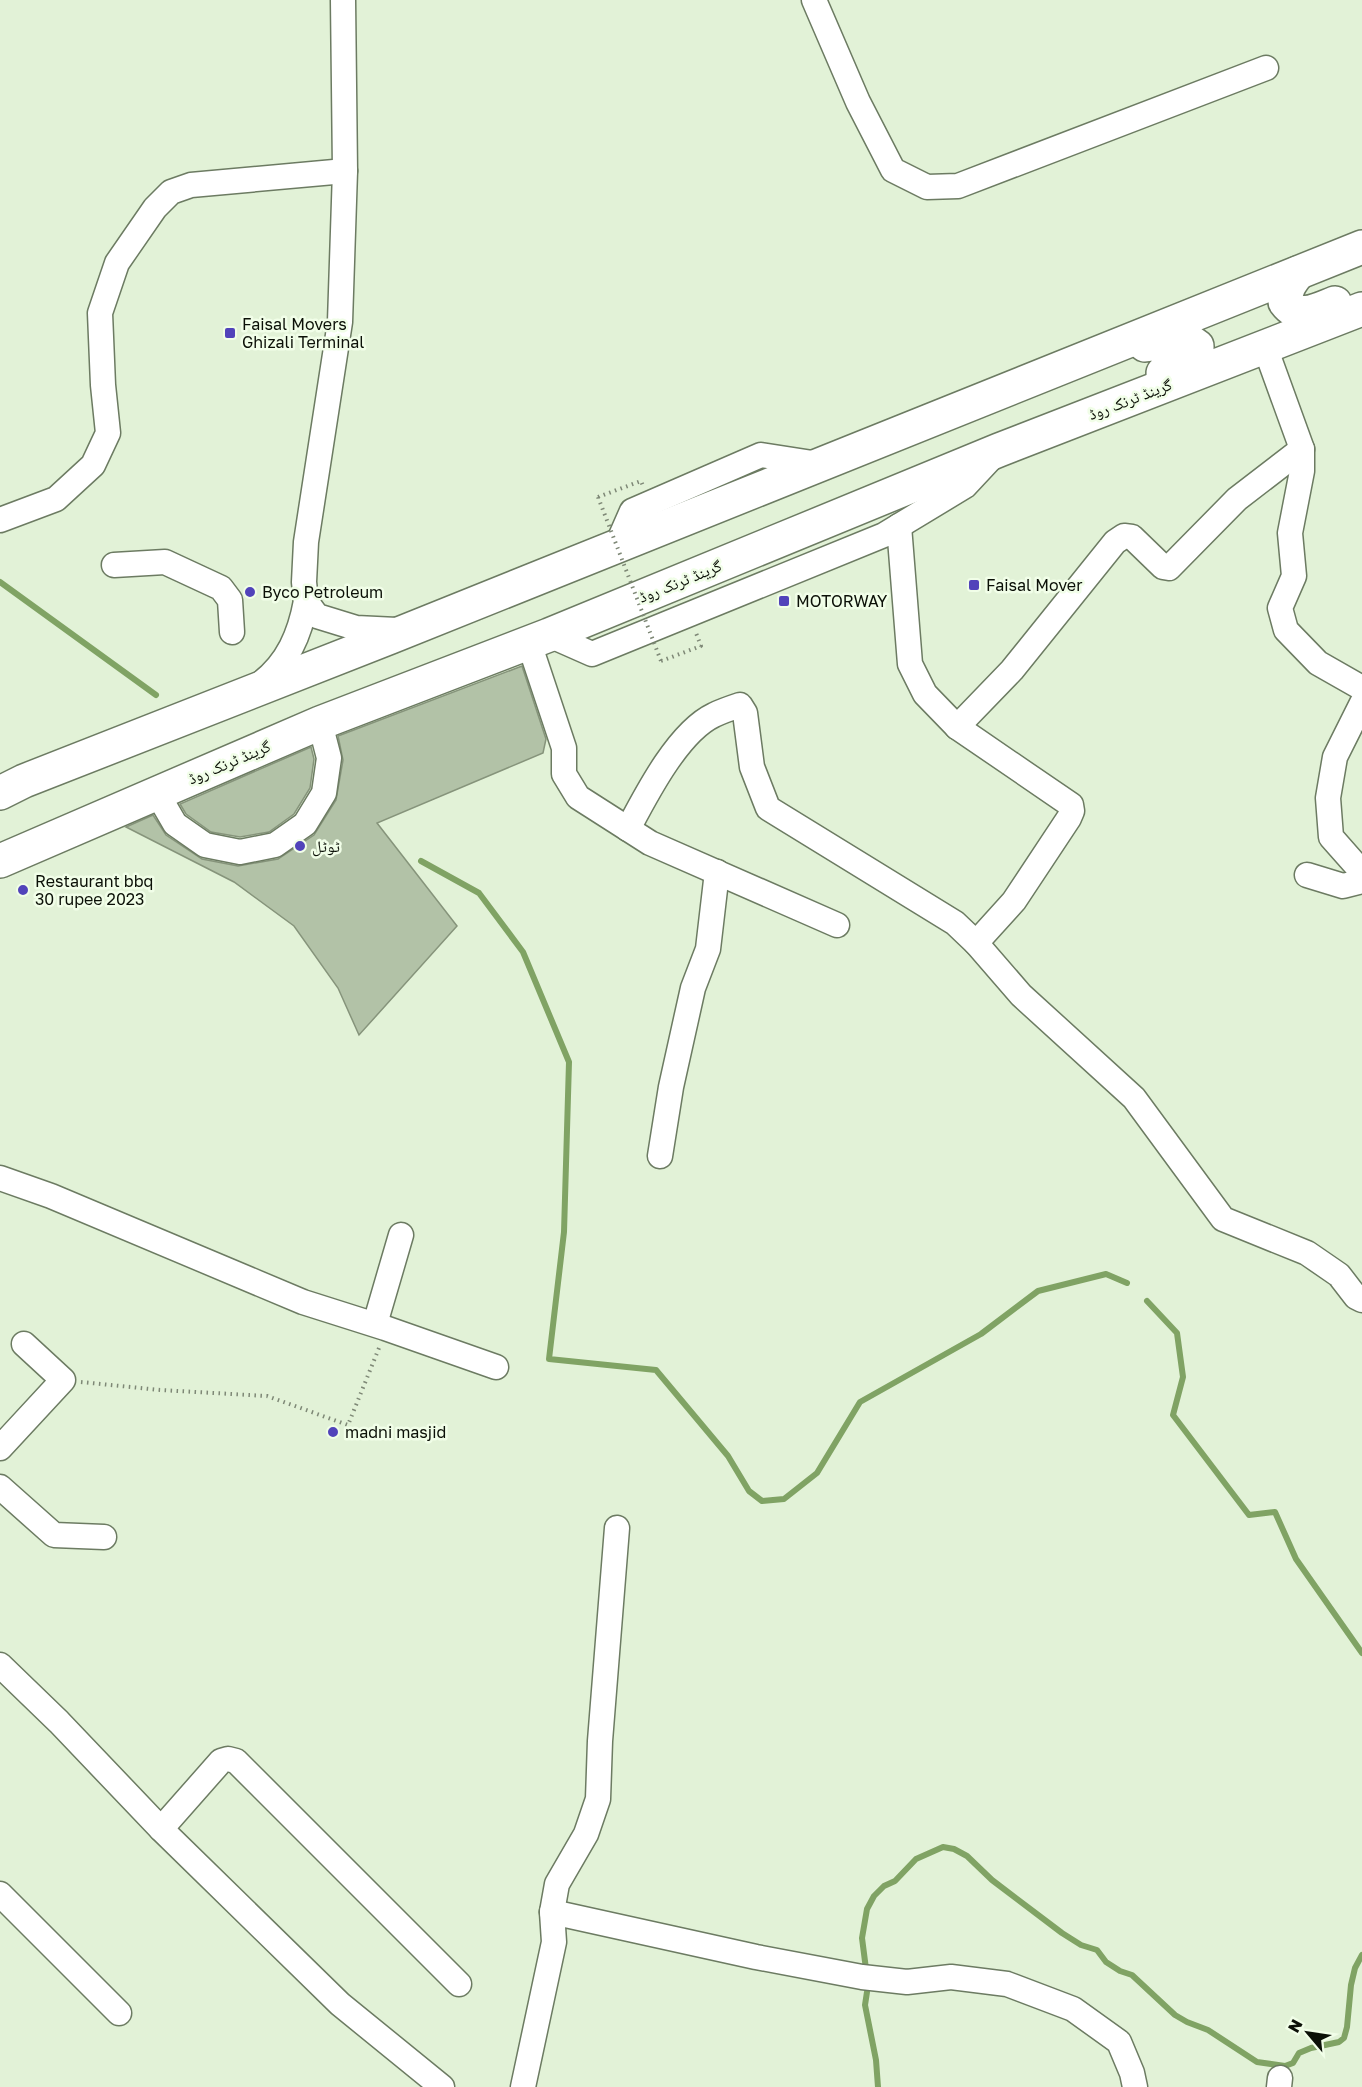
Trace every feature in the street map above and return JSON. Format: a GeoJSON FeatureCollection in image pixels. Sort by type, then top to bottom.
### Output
{"type":"FeatureCollection","features":[{"type":"Feature","properties":{"kind":"highway"},"geometry":{"type":"LineString","coordinates":[[0,793],[24,781],[409,630],[1362,247]]}},
{"type":"Feature","properties":{"kind":"highway"},"geometry":{"type":"LineString","coordinates":[[1299,273],[1288,285],[1285,302],[1290,309],[1301,314],[1310,313],[1362,292]]}},
{"type":"Feature","properties":{"kind":"highway","name":"گرینڈ ٹرنک روڈ"},"geometry":{"type":"LineString","coordinates":[[0,861],[320,723],[539,639],[999,450],[1362,309]]}},
{"type":"Feature","properties":{"kind":"highway"},"geometry":{"type":"LineString","coordinates":[[986,398],[1009,404],[1141,345],[1191,340],[1197,346],[1197,353],[1192,358],[1154,379],[1137,396]]}},
{"type":"Feature","properties":{"kind":"street"},"geometry":{"type":"LineString","coordinates":[[249,693],[270,677],[294,645],[302,623],[306,601],[304,582],[306,542],[340,322],[345,171],[343,0]]}},
{"type":"Feature","properties":{"kind":"street"},"geometry":{"type":"LineString","coordinates":[[813,0],[858,102],[893,170],[927,187],[958,186],[1266,68]]}},
{"type":"Feature","properties":{"kind":"street"},"geometry":{"type":"LineString","coordinates":[[0,520],[56,499],[93,465],[108,433],[100,313],[117,263],[155,208],[171,192],[191,185],[345,171]]}},
{"type":"Feature","properties":{"kind":"street"},"geometry":{"type":"LineString","coordinates":[[1265,347],[1302,449],[1302,471],[1290,533],[1294,576],[1280,608],[1286,630],[1318,663],[1362,688]]}},
{"type":"Feature","properties":{"kind":"street"},"geometry":{"type":"LineString","coordinates":[[957,727],[1012,670],[1115,542],[1124,536],[1132,537],[1163,567],[1169,568],[1237,499],[1302,449]]}},
{"type":"Feature","properties":{"kind":"street"},"geometry":{"type":"LineString","coordinates":[[837,926],[650,843],[578,797],[564,774],[564,748],[539,639],[592,654],[821,561],[884,535],[965,486],[999,450]]}},
{"type":"Feature","properties":{"kind":"street"},"geometry":{"type":"LineString","coordinates":[[899,526],[910,664],[925,694],[957,727],[1071,805],[1072,811],[1069,818],[1014,901],[976,943]]}},
{"type":"Feature","properties":{"kind":"street"},"geometry":{"type":"LineString","coordinates":[[114,565],[165,562],[221,588],[230,600],[232,632]]}},
{"type":"Feature","properties":{"kind":"street"},"geometry":{"type":"LineString","coordinates":[[306,601],[317,616],[339,624],[364,630],[409,630]]}},
{"type":"Feature","properties":{"kind":"street"},"geometry":{"type":"LineString","coordinates":[[1362,703],[1335,756],[1328,798],[1332,837],[1362,872]]}},
{"type":"Feature","properties":{"kind":"street"},"geometry":{"type":"LineString","coordinates":[[628,829],[646,795],[685,738],[712,715],[740,705],[745,713],[752,767],[768,808],[955,924],[976,943],[1021,995],[1134,1098],[1223,1219],[1307,1253],[1339,1275],[1360,1294]]}},
{"type":"Feature","properties":{"kind":"street"},"geometry":{"type":"LineString","coordinates":[[157,793],[175,824],[205,845],[240,852],[275,845],[305,824],[324,793],[329,758],[320,723]]}},
{"type":"Feature","properties":{"kind":"street"},"geometry":{"type":"LineString","coordinates":[[660,1156],[671,1087],[693,988],[708,949],[717,872]]}},
{"type":"Feature","properties":{"kind":"street"},"geometry":{"type":"LineString","coordinates":[[1307,875],[1343,886],[1362,881]]}},
{"type":"Feature","properties":{"kind":"street"},"geometry":{"type":"LineString","coordinates":[[0,1178],[51,1196],[303,1302],[380,1326],[496,1368]]}},
{"type":"Feature","properties":{"kind":"street"},"geometry":{"type":"LineString","coordinates":[[380,1326],[401,1235]]}},
{"type":"Feature","properties":{"kind":"street"},"geometry":{"type":"LineString","coordinates":[[0,1448],[63,1380],[24,1344]]}},
{"type":"Feature","properties":{"kind":"street"},"geometry":{"type":"LineString","coordinates":[[0,1486],[54,1535],[104,1537]]}},
{"type":"Feature","properties":{"kind":"street"},"geometry":{"type":"LineString","coordinates":[[523,2087],[554,1942],[552,1912],[557,1884],[586,1834],[598,1799],[600,1742],[617,1528]]}},
{"type":"Feature","properties":{"kind":"street"},"geometry":{"type":"LineString","coordinates":[[0,1665],[59,1722],[161,1829],[340,2004],[442,2087]]}},
{"type":"Feature","properties":{"kind":"street"},"geometry":{"type":"LineString","coordinates":[[161,1829],[221,1761],[228,1759],[236,1761],[459,1984]]}},
{"type":"Feature","properties":{"kind":"street"},"geometry":{"type":"LineString","coordinates":[[0,1894],[119,2013]]}},
{"type":"Feature","properties":{"kind":"street"},"geometry":{"type":"LineString","coordinates":[[552,1912],[756,1957],[862,1977],[907,1982],[951,1977],[1007,1984],[1073,2009],[1119,2042],[1132,2073],[1135,2087]]}},
{"type":"Feature","properties":{"kind":"path"},"geometry":{"type":"LineString","coordinates":[[641,481],[598,497],[661,661],[701,646]]}},
{"type":"Feature","properties":{"kind":"path"},"geometry":{"type":"LineString","coordinates":[[63,1380],[160,1390],[267,1396],[348,1425],[385,1334],[380,1326]]}},
{"type":"Feature","properties":{"kind":"building"},"geometry":{"type":"Polygon","coordinates":[[[522,666],[546,739],[543,753],[377,823],[457,926],[359,1035],[338,988],[294,926],[234,882],[126,827],[153,815],[166,835],[202,859],[238,866],[278,859],[314,835],[336,800],[343,760],[338,736],[522,666]]]}},
{"type":"Feature","properties":{"kind":"building"},"geometry":{"type":"Polygon","coordinates":[[[311,747],[314,759],[310,788],[294,814],[269,832],[240,837],[211,832],[186,814],[180,804],[311,747]]]}},
{"type":"Feature","properties":{"kind":"waterway"},"geometry":{"type":"LineString","coordinates":[[0,582],[156,695]]}},
{"type":"Feature","properties":{"kind":"waterway"},"geometry":{"type":"LineString","coordinates":[[421,861],[479,893],[523,952],[569,1062],[564,1232],[549,1359],[656,1370],[728,1456],[749,1491],[762,1501],[784,1499],[817,1473],[860,1402],[981,1334],[1038,1291],[1106,1274],[1127,1283]]}},
{"type":"Feature","properties":{"kind":"waterway"},"geometry":{"type":"LineString","coordinates":[[1147,1301],[1177,1333],[1183,1377],[1173,1415],[1249,1515],[1275,1512],[1296,1559],[1362,1653]]}},
{"type":"Feature","properties":{"kind":"waterway"},"geometry":{"type":"LineString","coordinates":[[866,1969],[862,1938],[867,1909],[874,1896],[884,1886],[895,1881],[916,1859],[943,1847],[954,1849],[967,1856],[992,1880],[1062,1933],[1081,1945],[1097,1950],[1106,1962],[1132,1975],[1175,2015],[1208,2030],[1257,2062],[1285,2066],[1293,2063],[1299,2053],[1339,2042],[1344,2038],[1351,1985],[1355,1968],[1362,1955]]}},
{"type":"Feature","properties":{"kind":"waterway"},"geometry":{"type":"LineString","coordinates":[[867,1992],[865,2005],[876,2060],[878,2087]]}},
{"type":"Feature","properties":{"kind":"place","name":"Faisal Movers Ghizali Terminal"},"geometry":{"type":"Point","coordinates":[230,333]}},
{"type":"Feature","properties":{"kind":"place","name":"Faisal Mover"},"geometry":{"type":"Point","coordinates":[974,585]}},
{"type":"Feature","properties":{"kind":"place","name":"Byco Petroleum"},"geometry":{"type":"Point","coordinates":[250,592]}},
{"type":"Feature","properties":{"kind":"place","name":"MOTORWAY"},"geometry":{"type":"Point","coordinates":[784,601]}},
{"type":"Feature","properties":{"kind":"place","name":"ٹوٹل"},"geometry":{"type":"Point","coordinates":[300,846]}},
{"type":"Feature","properties":{"kind":"place","name":"Restaurant bbq 30 rupee 2023"},"geometry":{"type":"Point","coordinates":[23,890]}},
{"type":"Feature","properties":{"kind":"place","name":"madni masjid"},"geometry":{"type":"Point","coordinates":[333,1432]}}]}
